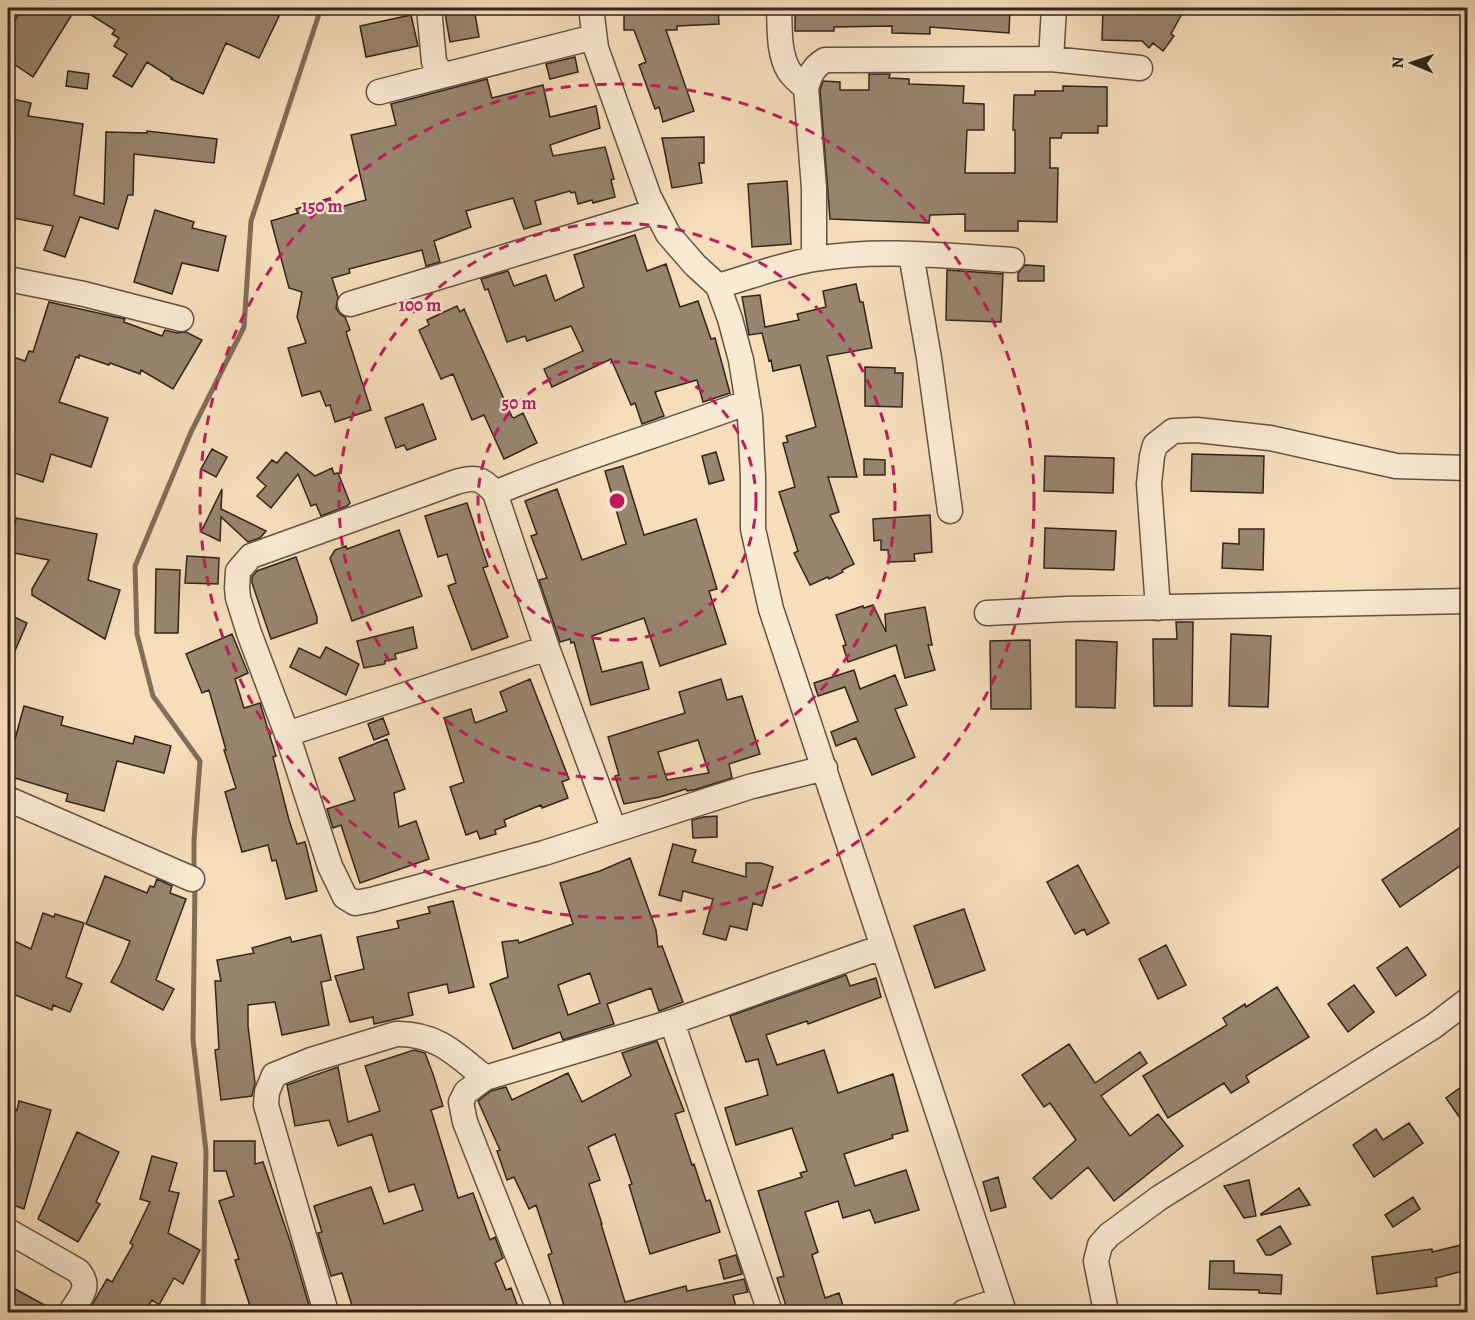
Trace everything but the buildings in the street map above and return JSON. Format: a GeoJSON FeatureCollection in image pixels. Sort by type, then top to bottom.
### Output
{"type":"FeatureCollection","features":[{"type":"Feature","properties":{"kind":"street"},"geometry":{"type":"LineString","coordinates":[[429,8],[434,62],[442,75]]}},
{"type":"Feature","properties":{"kind":"street"},"geometry":{"type":"LineString","coordinates":[[591,8],[596,48],[649,197],[668,234],[695,265],[718,286],[730,319],[741,360],[748,402],[753,477],[753,529],[758,558],[781,640],[1002,1306],[964,1312]]}},
{"type":"Feature","properties":{"kind":"street"},"geometry":{"type":"LineString","coordinates":[[779,8],[785,62],[790,73],[806,88]]}},
{"type":"Feature","properties":{"kind":"street"},"geometry":{"type":"LineString","coordinates":[[1051,59],[1054,8]]}},
{"type":"Feature","properties":{"kind":"street"},"geometry":{"type":"LineString","coordinates":[[379,92],[594,37]]}},
{"type":"Feature","properties":{"kind":"street"},"geometry":{"type":"LineString","coordinates":[[814,259],[814,188],[806,88],[815,66],[825,60],[1051,59],[1140,68]]}},
{"type":"Feature","properties":{"kind":"street"},"geometry":{"type":"LineString","coordinates":[[350,304],[656,211]]}},
{"type":"Feature","properties":{"kind":"street"},"geometry":{"type":"LineString","coordinates":[[718,286],[814,259],[861,254],[911,254],[1012,260]]}},
{"type":"Feature","properties":{"kind":"street"},"geometry":{"type":"LineString","coordinates":[[911,254],[929,358],[950,511]]}},
{"type":"Feature","properties":{"kind":"street"},"geometry":{"type":"LineString","coordinates":[[8,279],[84,294],[181,319]]}},
{"type":"Feature","properties":{"kind":"street"},"geometry":{"type":"LineString","coordinates":[[495,492],[542,473],[679,428],[748,402]]}},
{"type":"Feature","properties":{"kind":"street"},"geometry":{"type":"LineString","coordinates":[[1158,608],[1149,484],[1155,445],[1173,431],[1197,430],[1270,438],[1396,466],[1467,468]]}},
{"type":"Feature","properties":{"kind":"street"},"geometry":{"type":"LineString","coordinates":[[614,830],[547,648],[495,492],[485,481],[466,479],[251,556],[244,562],[238,571],[237,588],[249,633],[287,734],[339,888],[345,897],[355,903],[544,853],[749,787],[825,768]]}},
{"type":"Feature","properties":{"kind":"street"},"geometry":{"type":"LineString","coordinates":[[987,614],[1067,609],[1467,601]]}},
{"type":"Feature","properties":{"kind":"street"},"geometry":{"type":"LineString","coordinates":[[287,734],[547,648]]}},
{"type":"Feature","properties":{"kind":"street"},"geometry":{"type":"LineString","coordinates":[[8,799],[192,879]]}},
{"type":"Feature","properties":{"kind":"street"},"geometry":{"type":"LineString","coordinates":[[540,1312],[465,1122],[461,1102],[466,1092],[485,1078],[672,1022],[882,947]]}},
{"type":"Feature","properties":{"kind":"street"},"geometry":{"type":"LineString","coordinates":[[1106,1312],[1096,1261],[1100,1245],[1109,1235],[1159,1198],[1434,1026],[1467,1000]]}},
{"type":"Feature","properties":{"kind":"street"},"geometry":{"type":"LineString","coordinates":[[672,1022],[770,1312]]}},
{"type":"Feature","properties":{"kind":"street"},"geometry":{"type":"LineString","coordinates":[[326,1312],[266,1105],[267,1092],[274,1075],[311,1060],[396,1034],[410,1034],[422,1035],[443,1044],[485,1078]]}},
{"type":"Feature","properties":{"kind":"street"},"geometry":{"type":"LineString","coordinates":[[8,1231],[78,1271],[84,1278],[85,1287],[71,1312]]}},
{"type":"Feature","properties":{"kind":"waterway"},"geometry":{"type":"LineString","coordinates":[[194,874],[194,840],[200,761],[153,696],[137,634],[135,566],[191,432],[244,327],[251,221],[321,8]]}},
{"type":"Feature","properties":{"kind":"waterway"},"geometry":{"type":"LineString","coordinates":[[195,883],[193,1040],[206,1151],[203,1312]]}}]}
